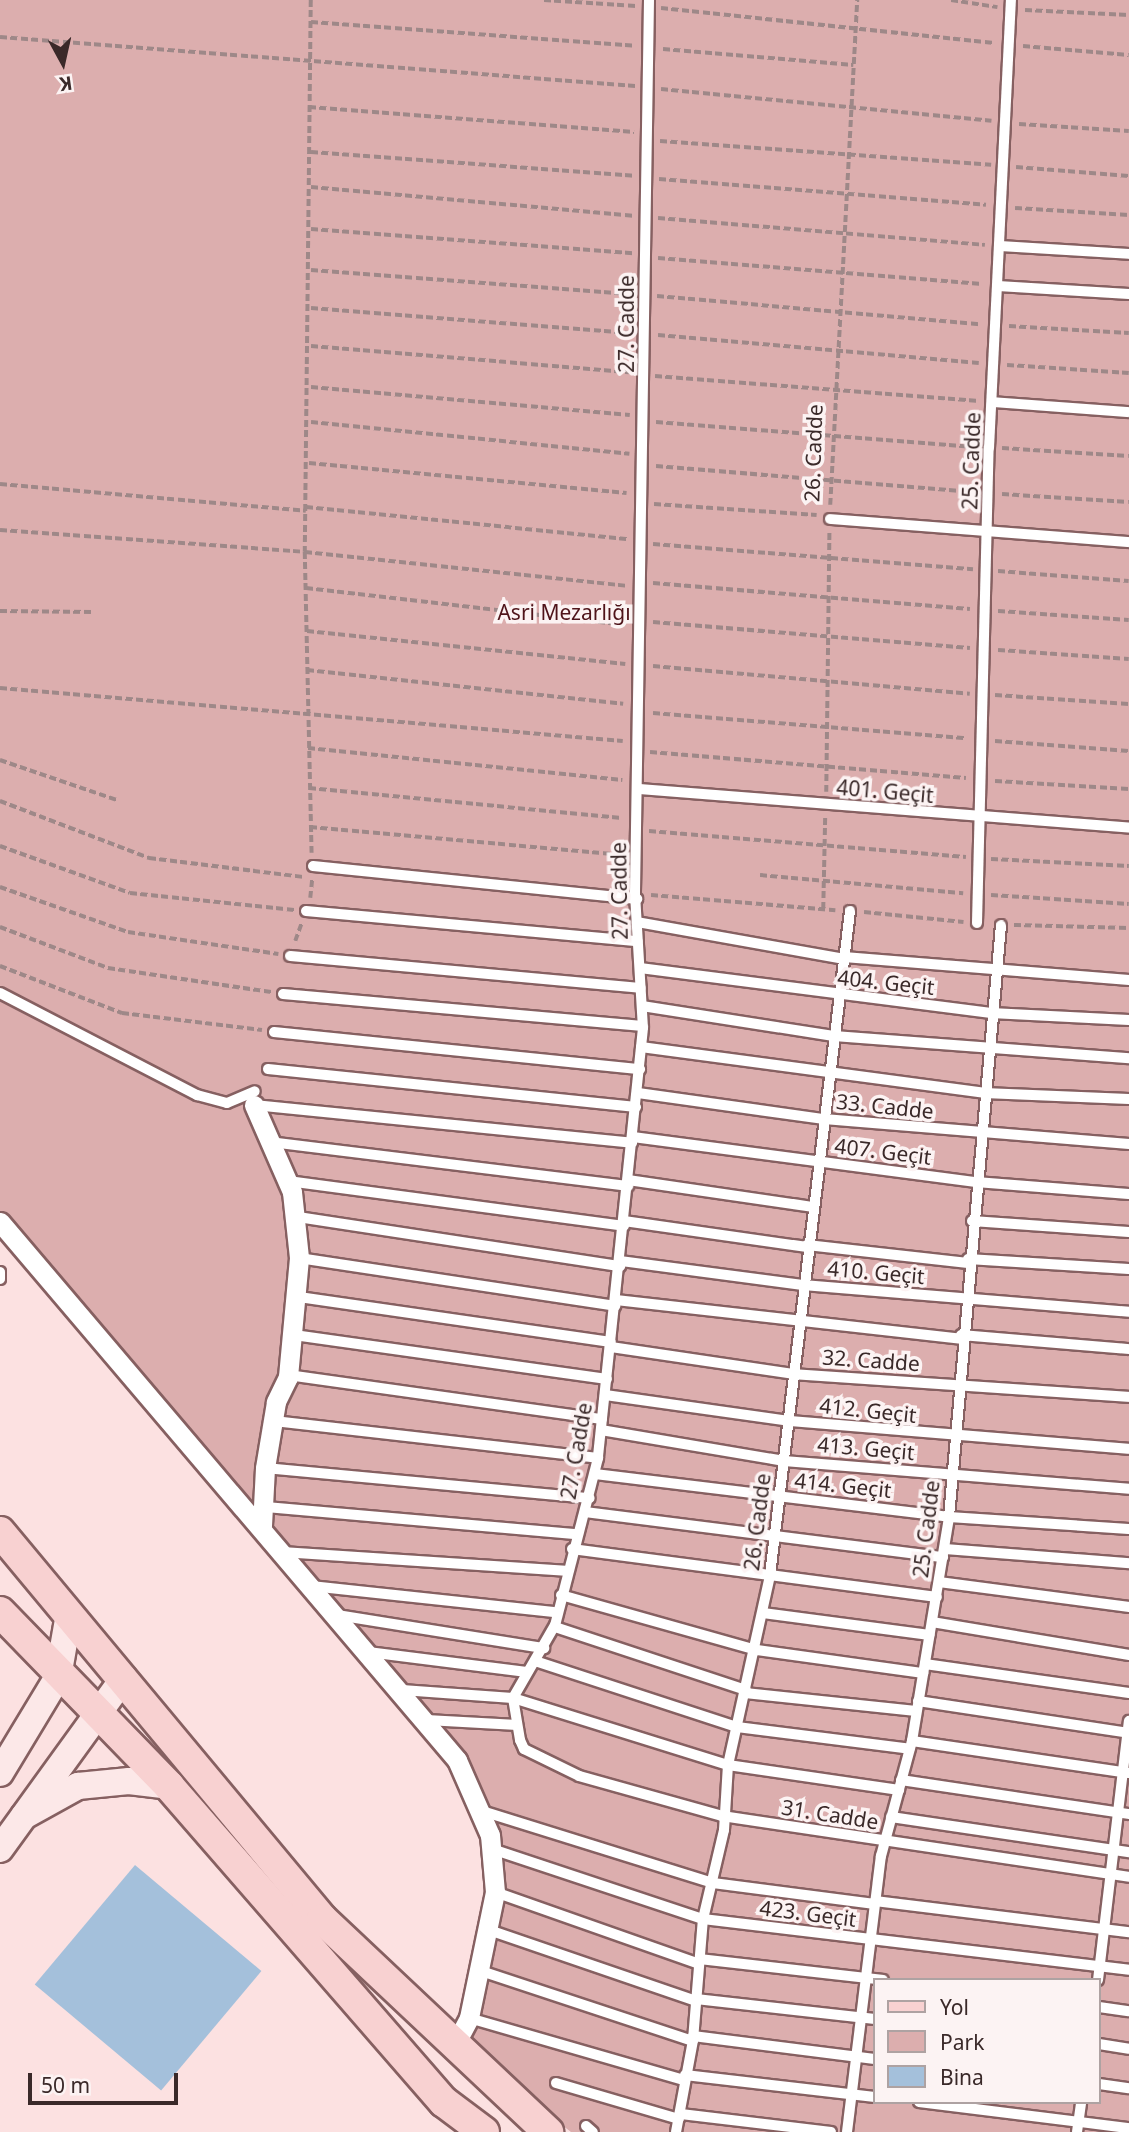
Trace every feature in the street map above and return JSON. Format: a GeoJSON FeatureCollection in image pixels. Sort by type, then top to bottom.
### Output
{"type":"FeatureCollection","features":[{"type":"Feature","properties":{"kind":"main road"},"geometry":{"type":"LineString","coordinates":[[0,1532],[322,1919],[548,2132]]}},
{"type":"Feature","properties":{"kind":"main road"},"geometry":{"type":"LineString","coordinates":[[0,1612],[58,1677],[96,1708],[169,1786],[444,2102],[484,2132]]}},
{"type":"Feature","properties":{"kind":"street"},"geometry":{"type":"LineString","coordinates":[[255,1098],[270,1142],[288,1181],[298,1217],[299,1258],[299,1297],[294,1335],[288,1375],[274,1421],[265,1468],[267,1507],[262,1527]]}},
{"type":"Feature","properties":{"kind":"street"},"geometry":{"type":"LineString","coordinates":[[0,1222],[262,1527],[277,1552],[311,1586],[332,1614],[402,1690],[457,1760],[480,1810],[492,1849],[495,1892],[481,1971],[469,2018],[455,2044]]}},
{"type":"Feature","properties":{"kind":"street"},"geometry":{"type":"LineString","coordinates":[[0,1773],[58,1677],[68,1614]]}},
{"type":"Feature","properties":{"kind":"street"},"geometry":{"type":"LineString","coordinates":[[0,1849],[96,1708],[124,1678]]}},
{"type":"Feature","properties":{"kind":"street"},"geometry":{"type":"LineString","coordinates":[[19,1818],[78,1786],[129,1781],[169,1786]]}},
{"type":"Feature","properties":{"kind":"lane","name":"27. Cadde"},"geometry":{"type":"LineString","coordinates":[[555,1627],[554,1612],[590,1498],[598,1458],[643,1026],[636,896],[640,541],[646,419],[649,4]]}},
{"type":"Feature","properties":{"kind":"lane","name":"25. Cadde"},"geometry":{"type":"LineString","coordinates":[[977,923],[981,895],[989,448],[1011,5]]}},
{"type":"Feature","properties":{"kind":"lane"},"geometry":{"type":"LineString","coordinates":[[1000,246],[1129,254]]}},
{"type":"Feature","properties":{"kind":"lane"},"geometry":{"type":"LineString","coordinates":[[998,286],[1129,294]]}},
{"type":"Feature","properties":{"kind":"lane"},"geometry":{"type":"LineString","coordinates":[[992,402],[1129,412]]}},
{"type":"Feature","properties":{"kind":"lane"},"geometry":{"type":"LineString","coordinates":[[830,518],[988,533],[1129,542]]}},
{"type":"Feature","properties":{"kind":"lane","name":"401. Geçit"},"geometry":{"type":"LineString","coordinates":[[638,786],[825,805],[1129,828]]}},
{"type":"Feature","properties":{"kind":"lane"},"geometry":{"type":"LineString","coordinates":[[313,866],[636,896]]}},
{"type":"Feature","properties":{"kind":"lane","name":"26. Cadde"},"geometry":{"type":"LineString","coordinates":[[676,2132],[693,2039],[703,1919],[713,1883],[728,1765],[757,1650],[770,1575],[807,1246],[850,911]]}},
{"type":"Feature","properties":{"kind":"lane"},"geometry":{"type":"LineString","coordinates":[[306,912],[638,941]]}},
{"type":"Feature","properties":{"kind":"lane"},"geometry":{"type":"LineString","coordinates":[[637,922],[844,958],[994,973],[1129,980]]}},
{"type":"Feature","properties":{"kind":"lane","name":"25. Cadde"},"geometry":{"type":"LineString","coordinates":[[846,2132],[885,1842],[911,1745],[949,1517],[961,1337],[994,973],[1001,925]]}},
{"type":"Feature","properties":{"kind":"lane"},"geometry":{"type":"LineString","coordinates":[[290,956],[641,988]]}},
{"type":"Feature","properties":{"kind":"lane","name":"404. Geçit"},"geometry":{"type":"LineString","coordinates":[[640,968],[839,997],[991,1013],[1129,1020]]}},
{"type":"Feature","properties":{"kind":"lane"},"geometry":{"type":"LineString","coordinates":[[0,993],[197,1095],[227,1103],[255,1098]]}},
{"type":"Feature","properties":{"kind":"lane"},"geometry":{"type":"LineString","coordinates":[[283,994],[643,1026]]}},
{"type":"Feature","properties":{"kind":"lane"},"geometry":{"type":"LineString","coordinates":[[642,1006],[834,1036],[1129,1058]]}},
{"type":"Feature","properties":{"kind":"lane"},"geometry":{"type":"LineString","coordinates":[[274,1032],[640,1069]]}},
{"type":"Feature","properties":{"kind":"lane"},"geometry":{"type":"LineString","coordinates":[[641,1047],[984,1093],[1129,1099]]}},
{"type":"Feature","properties":{"kind":"lane"},"geometry":{"type":"LineString","coordinates":[[268,1069],[636,1107]]}},
{"type":"Feature","properties":{"kind":"lane","name":"33. Cadde"},"geometry":{"type":"LineString","coordinates":[[638,1093],[824,1119],[980,1135],[1129,1144]]}},
{"type":"Feature","properties":{"kind":"lane","name":"407. Geçit"},"geometry":{"type":"LineString","coordinates":[[255,1098],[976,1182],[1129,1194]]}},
{"type":"Feature","properties":{"kind":"lane"},"geometry":{"type":"LineString","coordinates":[[270,1142],[812,1207]]}},
{"type":"Feature","properties":{"kind":"lane"},"geometry":{"type":"LineString","coordinates":[[288,1181],[807,1246],[968,1261],[1129,1269]]}},
{"type":"Feature","properties":{"kind":"lane","name":"410. Geçit"},"geometry":{"type":"LineString","coordinates":[[298,1217],[620,1263],[803,1285],[1129,1312]]}},
{"type":"Feature","properties":{"kind":"lane"},"geometry":{"type":"LineString","coordinates":[[972,1221],[1129,1232]]}},
{"type":"Feature","properties":{"kind":"lane"},"geometry":{"type":"LineString","coordinates":[[299,1258],[616,1303],[799,1324],[1129,1349]]}},
{"type":"Feature","properties":{"kind":"lane"},"geometry":{"type":"LineString","coordinates":[[0,1272],[0,1279]]}},
{"type":"Feature","properties":{"kind":"lane","name":"32. Cadde"},"geometry":{"type":"LineString","coordinates":[[299,1297],[793,1374],[1129,1397]]}},
{"type":"Feature","properties":{"kind":"lane"},"geometry":{"type":"LineString","coordinates":[[294,1335],[607,1379]]}},
{"type":"Feature","properties":{"kind":"lane","name":"413. Geçit"},"geometry":{"type":"LineString","coordinates":[[288,1375],[602,1424],[784,1461],[1129,1489]]}},
{"type":"Feature","properties":{"kind":"lane","name":"412. Geçit"},"geometry":{"type":"LineString","coordinates":[[605,1395],[789,1421],[955,1438],[1129,1449]]}},
{"type":"Feature","properties":{"kind":"lane"},"geometry":{"type":"LineString","coordinates":[[274,1421],[598,1458]]}},
{"type":"Feature","properties":{"kind":"lane"},"geometry":{"type":"LineString","coordinates":[[265,1468],[590,1498]]}},
{"type":"Feature","properties":{"kind":"lane","name":"414. Geçit"},"geometry":{"type":"LineString","coordinates":[[594,1474],[949,1517],[1129,1529]]}},
{"type":"Feature","properties":{"kind":"lane"},"geometry":{"type":"LineString","coordinates":[[267,1507],[577,1534]]}},
{"type":"Feature","properties":{"kind":"lane"},"geometry":{"type":"LineString","coordinates":[[585,1512],[775,1536],[944,1553],[1129,1563]]}},
{"type":"Feature","properties":{"kind":"lane"},"geometry":{"type":"LineString","coordinates":[[572,1549],[937,1597]]}},
{"type":"Feature","properties":{"kind":"lane"},"geometry":{"type":"LineString","coordinates":[[277,1552],[565,1571]]}},
{"type":"Feature","properties":{"kind":"lane"},"geometry":{"type":"LineString","coordinates":[[939,1582],[1129,1607]]}},
{"type":"Feature","properties":{"kind":"lane"},"geometry":{"type":"LineString","coordinates":[[311,1586],[554,1612]]}},
{"type":"Feature","properties":{"kind":"lane"},"geometry":{"type":"LineString","coordinates":[[561,1595],[757,1650],[1129,1693]]}},
{"type":"Feature","properties":{"kind":"lane"},"geometry":{"type":"LineString","coordinates":[[763,1613],[930,1635]]}},
{"type":"Feature","properties":{"kind":"lane"},"geometry":{"type":"LineString","coordinates":[[332,1614],[544,1648]]}},
{"type":"Feature","properties":{"kind":"lane"},"geometry":{"type":"LineString","coordinates":[[932,1622],[1129,1655]]}},
{"type":"Feature","properties":{"kind":"lane"},"geometry":{"type":"LineString","coordinates":[[427,1720],[517,1726],[513,1698],[555,1627],[746,1692],[917,1706],[1128,1733]]}},
{"type":"Feature","properties":{"kind":"lane"},"geometry":{"type":"LineString","coordinates":[[368,1652],[527,1672]]}},
{"type":"Feature","properties":{"kind":"lane"},"geometry":{"type":"LineString","coordinates":[[535,1661],[737,1727],[911,1745],[1125,1773]]}},
{"type":"Feature","properties":{"kind":"lane"},"geometry":{"type":"LineString","coordinates":[[402,1690],[513,1698],[728,1765],[1129,1814]]}},
{"type":"Feature","properties":{"kind":"lane"},"geometry":{"type":"LineString","coordinates":[[1098,1978],[1117,1813],[1125,1773],[1129,1721]]}},
{"type":"Feature","properties":{"kind":"lane","name":"31. Cadde"},"geometry":{"type":"LineString","coordinates":[[517,1726],[524,1749],[579,1776],[722,1815],[885,1842],[1129,1877]]}},
{"type":"Feature","properties":{"kind":"lane"},"geometry":{"type":"LineString","coordinates":[[480,1810],[713,1883],[1129,1932]]}},
{"type":"Feature","properties":{"kind":"lane"},"geometry":{"type":"LineString","coordinates":[[891,1817],[1129,1852]]}},
{"type":"Feature","properties":{"kind":"lane","name":"423. Geçit"},"geometry":{"type":"LineString","coordinates":[[492,1849],[703,1919],[1129,1970]]}},
{"type":"Feature","properties":{"kind":"lane"},"geometry":{"type":"LineString","coordinates":[[495,1892],[699,1961],[874,1979]]}},
{"type":"Feature","properties":{"kind":"lane"},"geometry":{"type":"LineString","coordinates":[[489,1930],[696,2000],[874,2019]]}},
{"type":"Feature","properties":{"kind":"lane"},"geometry":{"type":"LineString","coordinates":[[481,1971],[693,2039],[874,2059]]}},
{"type":"Feature","properties":{"kind":"lane"},"geometry":{"type":"LineString","coordinates":[[1101,2007],[1129,2011]]}},
{"type":"Feature","properties":{"kind":"lane"},"geometry":{"type":"LineString","coordinates":[[469,2018],[685,2077],[874,2097]]}},
{"type":"Feature","properties":{"kind":"lane"},"geometry":{"type":"LineString","coordinates":[[1101,2045],[1129,2049]]}},
{"type":"Feature","properties":{"kind":"lane"},"geometry":{"type":"LineString","coordinates":[[555,2082],[680,2116],[831,2132]]}},
{"type":"Feature","properties":{"kind":"lane"},"geometry":{"type":"LineString","coordinates":[[1101,2084],[1129,2088]]}},
{"type":"Feature","properties":{"kind":"lane"},"geometry":{"type":"LineString","coordinates":[[932,2104],[1078,2127],[1129,2128]]}},
{"type":"Feature","properties":{"kind":"lane"},"geometry":{"type":"LineString","coordinates":[[1078,2127],[1081,2104]]}},
{"type":"Feature","properties":{"kind":"path"},"geometry":{"type":"LineString","coordinates":[[0,887],[128,932],[290,956],[306,912],[313,866],[305,552],[311,422],[309,107],[312,0]]}},
{"type":"Feature","properties":{"kind":"path"},"geometry":{"type":"LineString","coordinates":[[544,0],[649,4],[1129,55]]}},
{"type":"Feature","properties":{"kind":"path","name":"26. Cadde"},"geometry":{"type":"LineString","coordinates":[[823,909],[832,434],[848,193],[857,0]]}},
{"type":"Feature","properties":{"kind":"path"},"geometry":{"type":"LineString","coordinates":[[951,0],[1129,15]]}},
{"type":"Feature","properties":{"kind":"path"},"geometry":{"type":"LineString","coordinates":[[311,22],[853,65]]}},
{"type":"Feature","properties":{"kind":"path"},"geometry":{"type":"LineString","coordinates":[[0,37],[647,87],[1006,123],[1129,131]]}},
{"type":"Feature","properties":{"kind":"path"},"geometry":{"type":"LineString","coordinates":[[309,107],[1129,176]]}},
{"type":"Feature","properties":{"kind":"path"},"geometry":{"type":"LineString","coordinates":[[310,152],[1129,215]]}},
{"type":"Feature","properties":{"kind":"path"},"geometry":{"type":"LineString","coordinates":[[311,187],[646,218],[845,231],[1000,246]]}},
{"type":"Feature","properties":{"kind":"path"},"geometry":{"type":"LineString","coordinates":[[311,229],[998,286]]}},
{"type":"Feature","properties":{"kind":"path"},"geometry":{"type":"LineString","coordinates":[[310,270],[645,295],[839,314],[1129,334]]}},
{"type":"Feature","properties":{"kind":"path"},"geometry":{"type":"LineString","coordinates":[[311,308],[1129,373]]}},
{"type":"Feature","properties":{"kind":"path"},"geometry":{"type":"LineString","coordinates":[[311,346],[992,402]]}},
{"type":"Feature","properties":{"kind":"path"},"geometry":{"type":"LineString","coordinates":[[311,387],[989,448],[1129,456]]}},
{"type":"Feature","properties":{"kind":"path"},"geometry":{"type":"LineString","coordinates":[[311,422],[831,479],[1129,502]]}},
{"type":"Feature","properties":{"kind":"path"},"geometry":{"type":"LineString","coordinates":[[309,463],[830,518]]}},
{"type":"Feature","properties":{"kind":"path"},"geometry":{"type":"LineString","coordinates":[[0,484],[1129,581]]}},
{"type":"Feature","properties":{"kind":"path"},"geometry":{"type":"LineString","coordinates":[[0,530],[305,552],[640,585],[1129,620]]}},
{"type":"Feature","properties":{"kind":"path"},"geometry":{"type":"LineString","coordinates":[[306,587],[640,624],[1129,659]]}},
{"type":"Feature","properties":{"kind":"path"},"geometry":{"type":"LineString","coordinates":[[0,611],[93,612]]}},
{"type":"Feature","properties":{"kind":"path"},"geometry":{"type":"LineString","coordinates":[[307,631],[640,665],[985,695],[1129,704]]}},
{"type":"Feature","properties":{"kind":"path"},"geometry":{"type":"LineString","coordinates":[[307,670],[639,709],[1129,751]]}},
{"type":"Feature","properties":{"kind":"path"},"geometry":{"type":"LineString","coordinates":[[0,688],[308,711],[826,766],[1129,789]]}},
{"type":"Feature","properties":{"kind":"path"},"geometry":{"type":"LineString","coordinates":[[308,748],[638,786]]}},
{"type":"Feature","properties":{"kind":"path"},"geometry":{"type":"LineString","coordinates":[[0,760],[117,800]]}},
{"type":"Feature","properties":{"kind":"path"},"geometry":{"type":"LineString","coordinates":[[309,788],[825,845],[981,858],[1129,866]]}},
{"type":"Feature","properties":{"kind":"path"},"geometry":{"type":"LineString","coordinates":[[0,801],[149,858],[312,878]]}},
{"type":"Feature","properties":{"kind":"path"},"geometry":{"type":"LineString","coordinates":[[310,827],[637,857]]}},
{"type":"Feature","properties":{"kind":"path"},"geometry":{"type":"LineString","coordinates":[[0,846],[130,893],[306,912]]}},
{"type":"Feature","properties":{"kind":"path"},"geometry":{"type":"LineString","coordinates":[[760,875],[981,895],[1129,904]]}},
{"type":"Feature","properties":{"kind":"path"},"geometry":{"type":"LineString","coordinates":[[636,896],[977,923]]}},
{"type":"Feature","properties":{"kind":"path"},"geometry":{"type":"LineString","coordinates":[[1001,925],[1129,928]]}},
{"type":"Feature","properties":{"kind":"path"},"geometry":{"type":"LineString","coordinates":[[0,927],[108,968],[283,994]]}},
{"type":"Feature","properties":{"kind":"path"},"geometry":{"type":"LineString","coordinates":[[0,965],[122,1013],[274,1032]]}},
{"type":"Feature","properties":{"kind":"green space","name":"Asri Mezarlığı"},"geometry":{"type":"Polygon","coordinates":[[[0,0],[1129,0],[1129,2132],[571,2132],[456,2043],[497,1890],[462,1759],[276,1529],[0,1225],[0,0]]]}},
{"type":"Feature","properties":{"kind":"building"},"geometry":{"type":"Polygon","coordinates":[[[135,1865],[261,1971],[161,2091],[35,1985],[135,1865]]]}}]}
